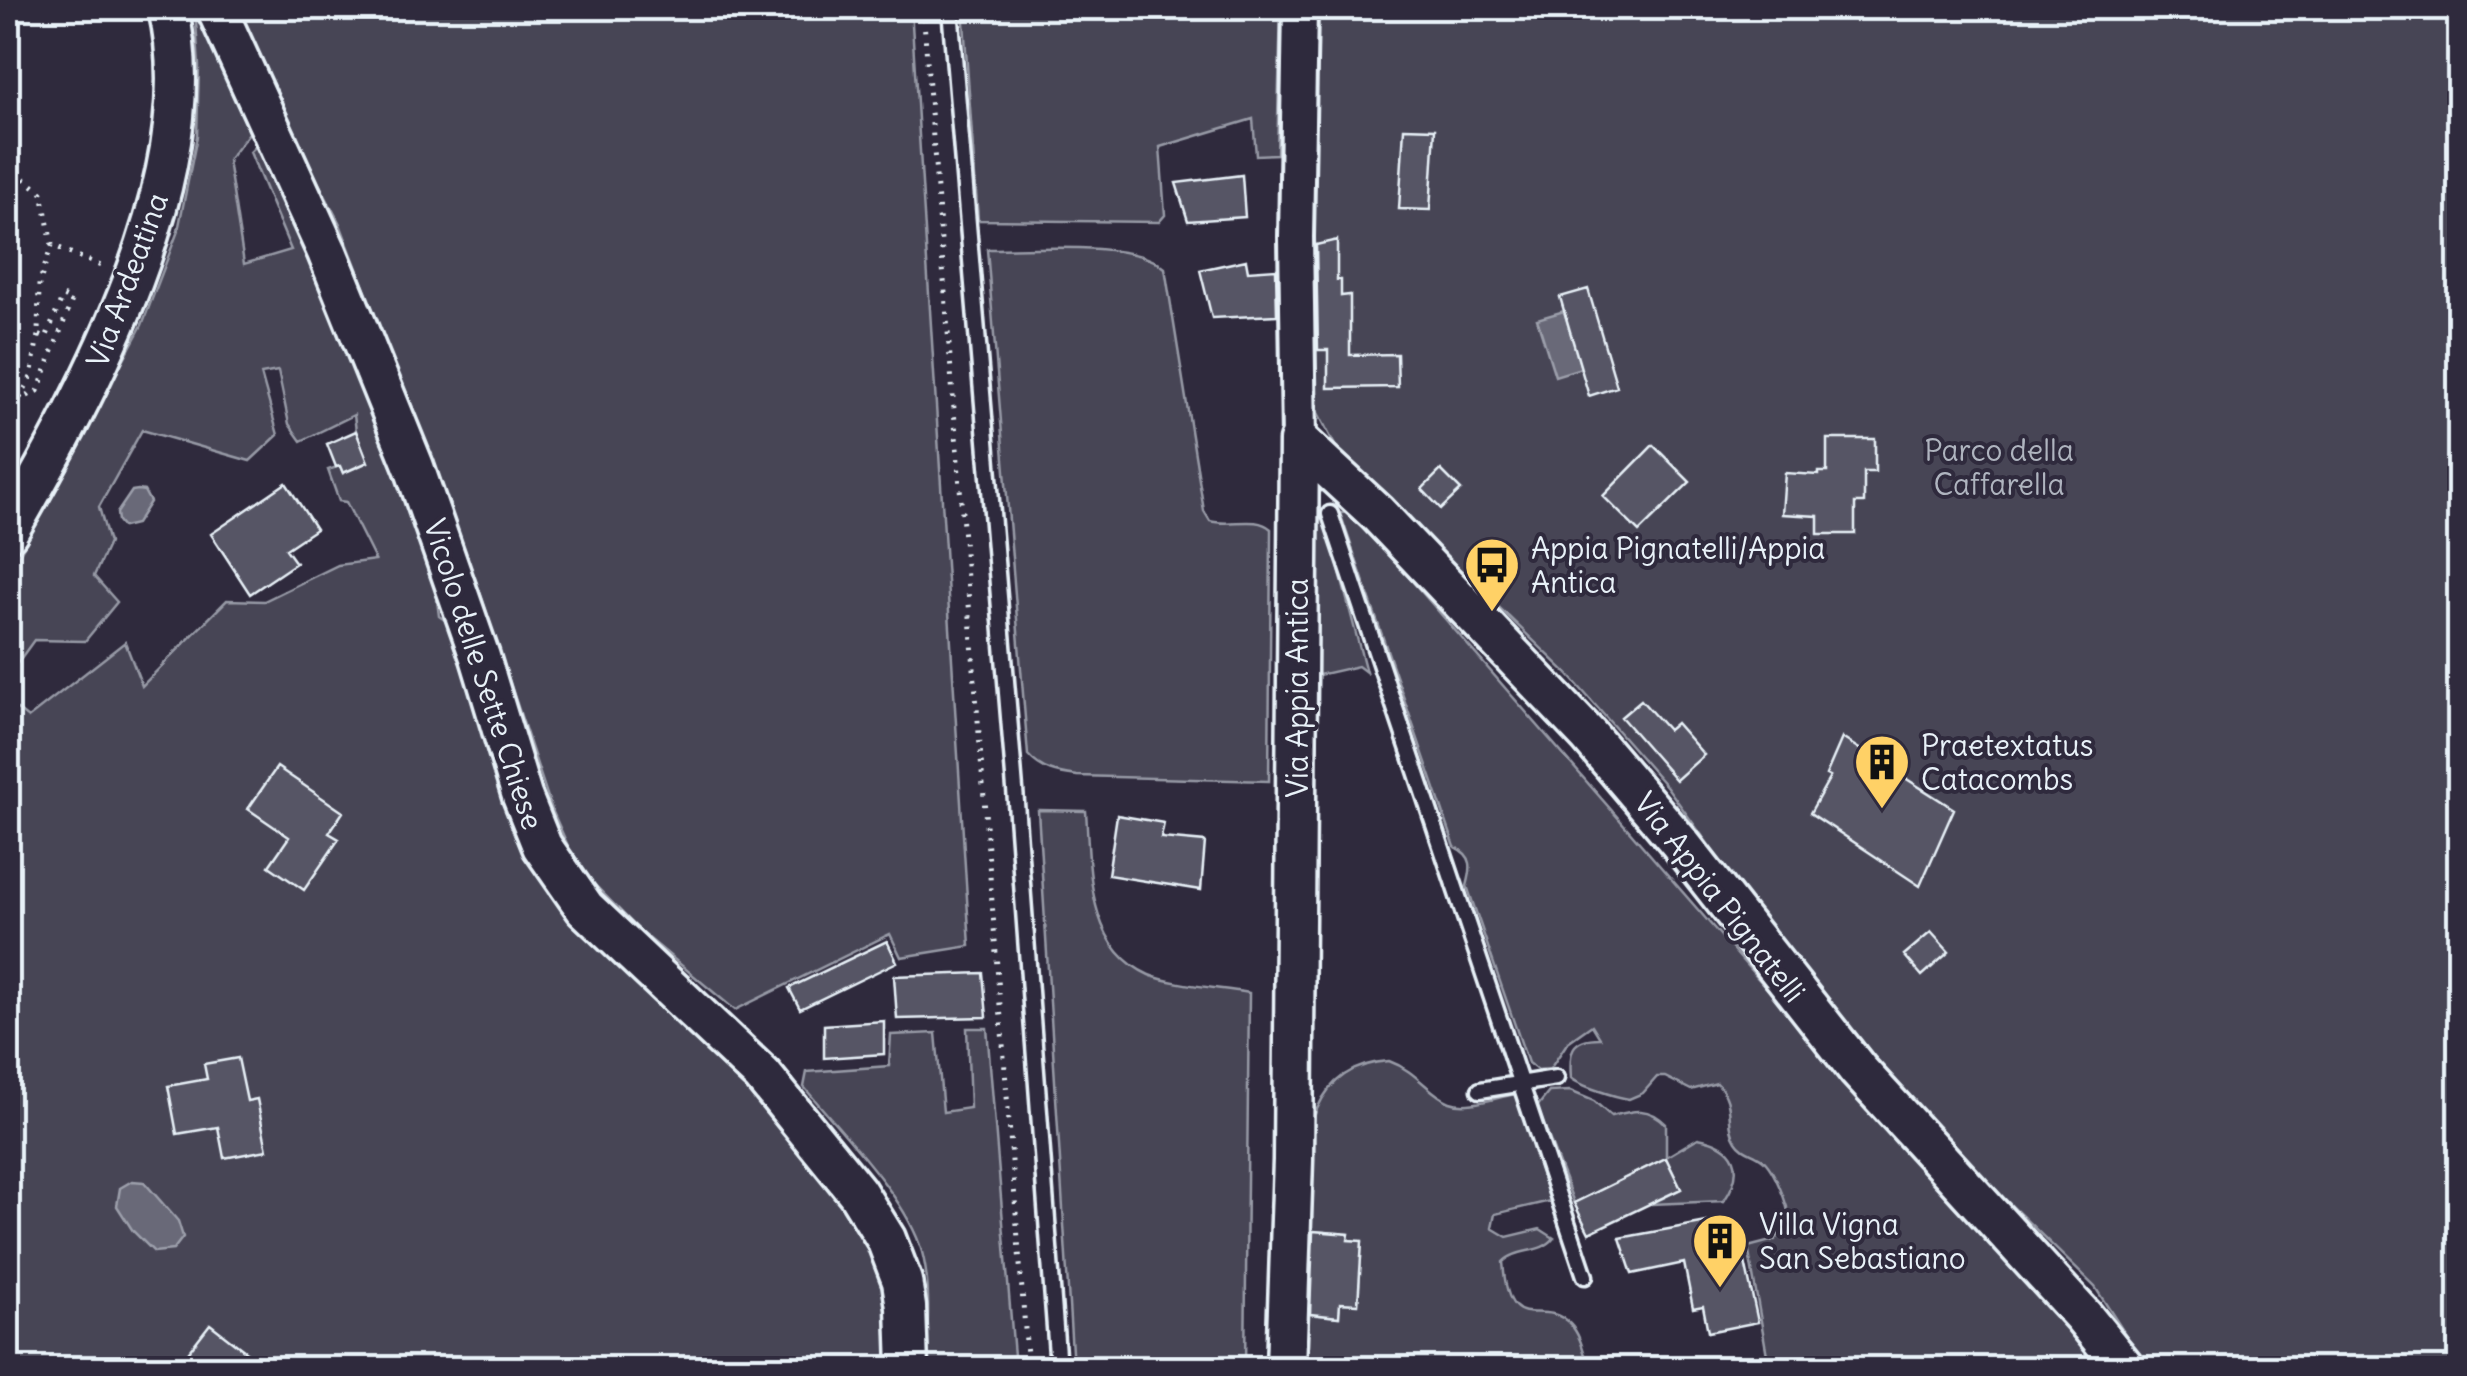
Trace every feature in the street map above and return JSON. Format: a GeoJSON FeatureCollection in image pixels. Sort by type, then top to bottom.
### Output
{"type":"FeatureCollection","features":[{"type":"Feature","properties":{"kind":"main road","name":"Via Ardeatina"},"geometry":{"type":"LineString","coordinates":[[8,532],[95,372],[134,278],[168,153],[176,61],[168,8]]}},
{"type":"Feature","properties":{"kind":"main road","name":"Vicolo delle Sette Chiese"},"geometry":{"type":"LineString","coordinates":[[216,8],[328,252],[414,468],[542,846],[578,900],[762,1075],[857,1192],[886,1240],[902,1282],[908,1368]]}},
{"type":"Feature","properties":{"kind":"main road","name":"Via Appia Antica"},"geometry":{"type":"LineString","coordinates":[[1286,1368],[1293,1160],[1299,441]]}},
{"type":"Feature","properties":{"kind":"main road","name":"Via Appia Pignatelli"},"geometry":{"type":"LineString","coordinates":[[1299,441],[1404,541],[1589,736],[1679,842],[1836,1044],[2082,1316],[2124,1368]]}},
{"type":"Feature","properties":{"kind":"street","name":"Via Appia Antica"},"geometry":{"type":"LineString","coordinates":[[1299,441],[1296,237],[1300,8]]}},
{"type":"Feature","properties":{"kind":"lane"},"geometry":{"type":"LineString","coordinates":[[950,8],[1058,1368]]}},
{"type":"Feature","properties":{"kind":"lane"},"geometry":{"type":"LineString","coordinates":[[1330,514],[1585,1276]]}},
{"type":"Feature","properties":{"kind":"lane"},"geometry":{"type":"LineString","coordinates":[[1480,1090],[1556,1078]]}},
{"type":"Feature","properties":{"kind":"path"},"geometry":{"type":"LineString","coordinates":[[923,8],[1028,1368]]}},
{"type":"Feature","properties":{"kind":"path"},"geometry":{"type":"LineString","coordinates":[[8,164],[42,194],[52,245],[38,284],[38,334],[31,377],[8,418]]}},
{"type":"Feature","properties":{"kind":"path"},"geometry":{"type":"LineString","coordinates":[[52,245],[134,278]]}},
{"type":"Feature","properties":{"kind":"path"},"geometry":{"type":"LineString","coordinates":[[20,400],[38,391],[72,300],[63,296],[46,338],[38,334]]}},
{"type":"Feature","properties":{"kind":"path"},"geometry":{"type":"LineString","coordinates":[[23,357],[35,354]]}},
{"type":"Feature","properties":{"kind":"green space"},"geometry":{"type":"Polygon","coordinates":[[[195,8],[207,8],[256,124],[228,160],[244,264],[291,250],[250,152],[264,138],[444,582],[437,601],[439,616],[459,630],[523,827],[745,1068],[885,1255],[899,1368],[267,1368],[210,1325],[187,1355],[204,1368],[8,1368],[8,702],[28,718],[125,642],[142,686],[227,600],[264,601],[338,565],[375,560],[346,502],[339,501],[328,470],[340,466],[343,473],[368,462],[354,415],[301,441],[289,424],[278,371],[261,374],[278,435],[250,461],[142,430],[99,507],[109,543],[94,576],[117,602],[85,641],[34,640],[8,676],[8,576],[142,325],[178,231],[197,136],[199,66],[195,8]]]}},
{"type":"Feature","properties":{"kind":"green space"},"geometry":{"type":"Polygon","coordinates":[[[228,8],[911,8],[970,946],[901,957],[890,934],[735,1010],[639,930],[585,875],[552,810],[479,589],[340,224],[228,8]]]}},
{"type":"Feature","properties":{"kind":"green space"},"geometry":{"type":"Polygon","coordinates":[[[963,8],[1281,8],[1277,154],[1256,155],[1253,119],[1160,147],[1165,215],[1159,222],[978,220],[963,8]]]}},
{"type":"Feature","properties":{"kind":"green space","name":"Parco della Caffarella"},"geometry":{"type":"Polygon","coordinates":[[[1313,8],[2459,8],[2459,1368],[2147,1368],[2095,1287],[1927,1123],[1737,884],[1667,787],[1567,673],[1339,453],[1315,407],[1310,141],[1313,8]]]}},
{"type":"Feature","properties":{"kind":"green space"},"geometry":{"type":"Polygon","coordinates":[[[987,249],[1106,250],[1150,259],[1165,268],[1204,511],[1210,521],[1258,523],[1271,529],[1269,781],[1077,776],[1044,768],[1028,755],[987,249]]]}},
{"type":"Feature","properties":{"kind":"green space"},"geometry":{"type":"Polygon","coordinates":[[[1352,512],[2103,1368],[1690,1368],[1767,1355],[1748,1247],[1775,1240],[1790,1221],[1780,1187],[1767,1164],[1736,1141],[1727,1099],[1717,1083],[1691,1090],[1657,1077],[1643,1093],[1629,1099],[1582,1084],[1571,1078],[1571,1054],[1577,1044],[1600,1038],[1592,1025],[1568,1042],[1550,1069],[1537,1070],[1528,1063],[1467,886],[1468,859],[1455,847],[1340,513],[1352,512]]]}},
{"type":"Feature","properties":{"kind":"green space"},"geometry":{"type":"Polygon","coordinates":[[[1325,516],[1366,672],[1358,666],[1310,677],[1317,517],[1325,516]]]}},
{"type":"Feature","properties":{"kind":"green space"},"geometry":{"type":"Polygon","coordinates":[[[1038,810],[1086,811],[1096,905],[1103,927],[1129,963],[1159,978],[1249,993],[1245,1368],[1073,1368],[1038,810]]]}},
{"type":"Feature","properties":{"kind":"green space"},"geometry":{"type":"Polygon","coordinates":[[[967,1028],[987,1028],[1015,1368],[926,1368],[927,1280],[914,1231],[888,1188],[804,1087],[807,1072],[889,1066],[891,1035],[936,1033],[943,1112],[970,1108],[967,1028]]]}},
{"type":"Feature","properties":{"kind":"green space"},"geometry":{"type":"Polygon","coordinates":[[[1389,1061],[1450,1102],[1474,1103],[1516,1094],[1550,1201],[1495,1214],[1492,1228],[1507,1237],[1540,1229],[1554,1238],[1543,1247],[1503,1262],[1506,1287],[1519,1309],[1559,1316],[1570,1324],[1580,1339],[1589,1368],[1294,1368],[1294,1313],[1338,1317],[1340,1303],[1358,1304],[1362,1242],[1348,1240],[1348,1234],[1300,1230],[1312,1122],[1322,1099],[1337,1080],[1359,1067],[1389,1061]]]}},
{"type":"Feature","properties":{"kind":"green space"},"geometry":{"type":"Polygon","coordinates":[[[1570,1091],[1594,1101],[1611,1116],[1640,1111],[1659,1118],[1666,1124],[1666,1157],[1698,1138],[1722,1146],[1736,1168],[1724,1201],[1651,1204],[1681,1189],[1666,1158],[1574,1203],[1537,1107],[1549,1092],[1570,1091]]]}},
{"type":"Feature","properties":{"kind":"water"},"geometry":{"type":"Polygon","coordinates":[[[1564,311],[1581,368],[1555,376],[1537,319],[1564,311]]]}},
{"type":"Feature","properties":{"kind":"water"},"geometry":{"type":"Polygon","coordinates":[[[132,491],[144,491],[150,502],[136,524],[123,527],[117,513],[132,491]]]}},
{"type":"Feature","properties":{"kind":"water"},"geometry":{"type":"Polygon","coordinates":[[[132,1181],[144,1182],[178,1221],[183,1237],[173,1250],[154,1252],[133,1231],[117,1206],[120,1188],[132,1181]]]}},
{"type":"Feature","properties":{"kind":"building"},"geometry":{"type":"Polygon","coordinates":[[[1404,128],[1435,129],[1430,210],[1399,209],[1404,128]]]}},
{"type":"Feature","properties":{"kind":"building"},"geometry":{"type":"Polygon","coordinates":[[[1242,175],[1245,217],[1188,221],[1176,183],[1242,175]]]}},
{"type":"Feature","properties":{"kind":"building"},"geometry":{"type":"Polygon","coordinates":[[[1337,240],[1337,280],[1341,280],[1341,296],[1350,295],[1350,355],[1397,354],[1398,387],[1328,388],[1328,350],[1318,350],[1316,245],[1337,240]]]}},
{"type":"Feature","properties":{"kind":"building"},"geometry":{"type":"Polygon","coordinates":[[[1246,260],[1248,271],[1276,269],[1277,315],[1212,318],[1200,270],[1246,260]]]}},
{"type":"Feature","properties":{"kind":"building"},"geometry":{"type":"Polygon","coordinates":[[[1588,289],[1617,387],[1589,396],[1560,297],[1588,289]]]}},
{"type":"Feature","properties":{"kind":"building"},"geometry":{"type":"Polygon","coordinates":[[[356,431],[368,462],[343,473],[340,466],[336,467],[327,444],[356,431]]]}},
{"type":"Feature","properties":{"kind":"building"},"geometry":{"type":"Polygon","coordinates":[[[1827,439],[1875,439],[1875,472],[1864,472],[1864,503],[1855,503],[1855,534],[1818,534],[1818,516],[1782,514],[1785,473],[1827,472],[1827,439]]]}},
{"type":"Feature","properties":{"kind":"building"},"geometry":{"type":"Polygon","coordinates":[[[1653,445],[1690,482],[1639,532],[1603,496],[1653,445]]]}},
{"type":"Feature","properties":{"kind":"building"},"geometry":{"type":"Polygon","coordinates":[[[1441,470],[1461,490],[1441,509],[1422,489],[1441,470]]]}},
{"type":"Feature","properties":{"kind":"building"},"geometry":{"type":"Polygon","coordinates":[[[286,483],[316,529],[286,549],[296,563],[250,594],[211,534],[286,483]]]}},
{"type":"Feature","properties":{"kind":"building"},"geometry":{"type":"Polygon","coordinates":[[[1641,700],[1668,730],[1676,723],[1704,755],[1676,780],[1621,717],[1641,700]]]}},
{"type":"Feature","properties":{"kind":"building","name":"Praetextatus Catacombs"},"geometry":{"type":"Polygon","coordinates":[[[1842,738],[1954,809],[1920,886],[1810,813],[1830,777],[1826,775],[1842,738]]]}},
{"type":"Feature","properties":{"kind":"building"},"geometry":{"type":"Polygon","coordinates":[[[277,767],[343,812],[329,833],[339,839],[304,890],[269,866],[289,837],[248,809],[277,767]]]}},
{"type":"Feature","properties":{"kind":"building"},"geometry":{"type":"Polygon","coordinates":[[[1117,815],[1164,823],[1161,838],[1205,842],[1201,890],[1108,875],[1117,815]]]}},
{"type":"Feature","properties":{"kind":"building"},"geometry":{"type":"Polygon","coordinates":[[[1931,932],[1949,952],[1922,976],[1904,955],[1931,932]]]}},
{"type":"Feature","properties":{"kind":"building"},"geometry":{"type":"Polygon","coordinates":[[[887,941],[897,962],[800,1009],[789,988],[887,941]]]}},
{"type":"Feature","properties":{"kind":"building"},"geometry":{"type":"Polygon","coordinates":[[[983,973],[987,1017],[897,1019],[894,976],[983,973]]]}},
{"type":"Feature","properties":{"kind":"building"},"geometry":{"type":"Polygon","coordinates":[[[884,1021],[884,1054],[824,1058],[824,1025],[884,1021]]]}},
{"type":"Feature","properties":{"kind":"building"},"geometry":{"type":"Polygon","coordinates":[[[238,1058],[247,1101],[257,1099],[267,1150],[224,1158],[218,1127],[177,1134],[168,1086],[207,1079],[204,1064],[238,1058]]]}},
{"type":"Feature","properties":{"kind":"building"},"geometry":{"type":"Polygon","coordinates":[[[1666,1158],[1681,1189],[1589,1233],[1574,1203],[1666,1158]]]}},
{"type":"Feature","properties":{"kind":"building","name":"Villa Vigna San Sebastiano"},"geometry":{"type":"Polygon","coordinates":[[[1707,1222],[1711,1238],[1718,1237],[1721,1253],[1742,1248],[1758,1322],[1708,1332],[1703,1306],[1693,1308],[1684,1263],[1632,1274],[1620,1238],[1707,1222]]]}},
{"type":"Feature","properties":{"kind":"building"},"geometry":{"type":"Polygon","coordinates":[[[1313,1231],[1349,1234],[1348,1240],[1362,1241],[1358,1304],[1340,1303],[1339,1317],[1310,1314],[1313,1231]]]}},
{"type":"Feature","properties":{"kind":"building"},"geometry":{"type":"Polygon","coordinates":[[[210,1324],[267,1368],[204,1368],[186,1355],[210,1324]]]}},
{"type":"Feature","properties":{"kind":"place","name":"Appia Pignatelli/Appia Antica"},"geometry":{"type":"Point","coordinates":[1492,614]}},
{"type":"Feature","properties":{"kind":"place","name":"Praetextatus Catacombs"},"geometry":{"type":"Point","coordinates":[1882,811]}},
{"type":"Feature","properties":{"kind":"place","name":"Villa Vigna San Sebastiano"},"geometry":{"type":"Point","coordinates":[1720,1290]}}]}
